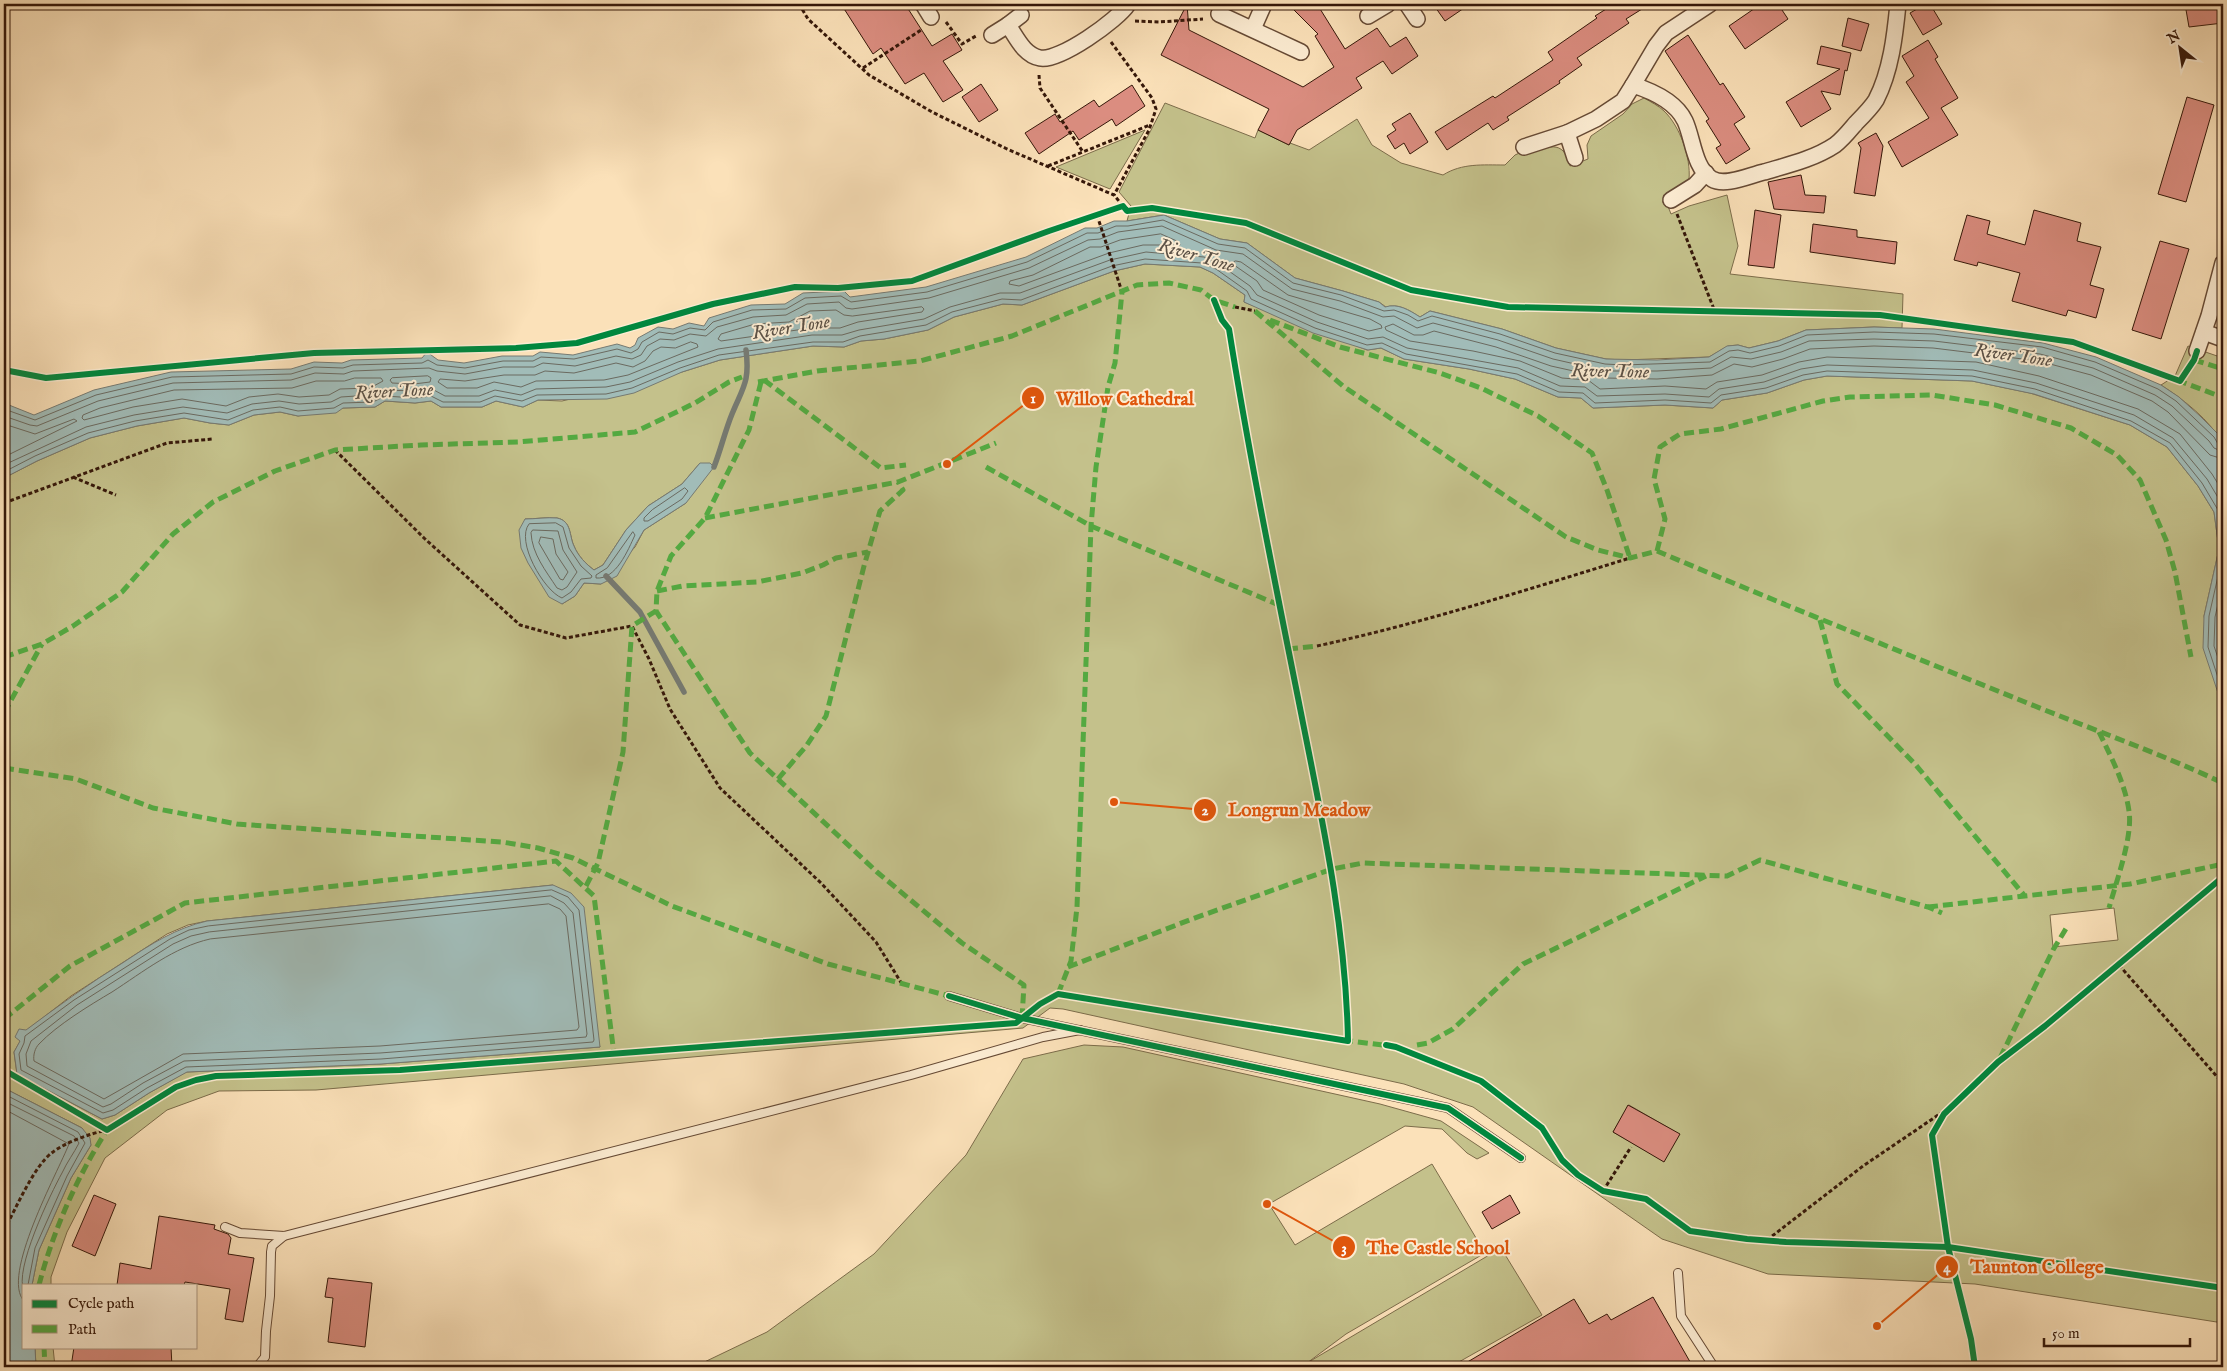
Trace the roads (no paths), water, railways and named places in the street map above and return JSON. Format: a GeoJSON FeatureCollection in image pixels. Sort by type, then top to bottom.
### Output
{"type":"FeatureCollection","features":[{"type":"Feature","properties":{"kind":"street"},"geometry":{"type":"LineString","coordinates":[[1008,25],[1026,51],[1041,58],[1057,56],[1101,28],[1124,11],[1128,4]]}},
{"type":"Feature","properties":{"kind":"street"},"geometry":{"type":"LineString","coordinates":[[1253,29],[1264,4]]}},
{"type":"Feature","properties":{"kind":"street"},"geometry":{"type":"LineString","coordinates":[[1368,16],[1388,4]]}},
{"type":"Feature","properties":{"kind":"street"},"geometry":{"type":"LineString","coordinates":[[1407,4],[1417,19]]}},
{"type":"Feature","properties":{"kind":"street"},"geometry":{"type":"LineString","coordinates":[[1524,147],[1567,133],[1596,119],[1623,101],[1656,46],[1666,33],[1710,4]]}},
{"type":"Feature","properties":{"kind":"street"},"geometry":{"type":"LineString","coordinates":[[1633,84],[1656,93],[1684,119],[1699,162],[1712,179],[1723,182],[1782,167],[1814,156],[1836,144],[1875,101],[1885,77],[1896,28],[1898,4]]}},
{"type":"Feature","properties":{"kind":"street"},"geometry":{"type":"LineString","coordinates":[[1220,14],[1301,52]]}},
{"type":"Feature","properties":{"kind":"street"},"geometry":{"type":"LineString","coordinates":[[992,35],[1022,15]]}},
{"type":"Feature","properties":{"kind":"street"},"geometry":{"type":"LineString","coordinates":[[1567,133],[1575,158]]}},
{"type":"Feature","properties":{"kind":"street"},"geometry":{"type":"LineString","coordinates":[[1671,200],[1695,185],[1706,173]]}},
{"type":"Feature","properties":{"kind":"street"},"geometry":{"type":"LineString","coordinates":[[2197,351],[2223,263]]}},
{"type":"Feature","properties":{"kind":"street"},"geometry":{"type":"LineString","coordinates":[[2204,332],[2223,339]]}},
{"type":"Feature","properties":{"kind":"lane"},"geometry":{"type":"LineString","coordinates":[[949,996],[1022,1018],[1448,1108],[1521,1158]]}},
{"type":"Feature","properties":{"kind":"lane"},"geometry":{"type":"LineString","coordinates":[[225,1226],[240,1232],[284,1236],[942,1067],[1043,1036],[1080,1030]]}},
{"type":"Feature","properties":{"kind":"lane"},"geometry":{"type":"LineString","coordinates":[[257,1367],[265,1358],[272,1246],[284,1236]]}},
{"type":"Feature","properties":{"kind":"lane"},"geometry":{"type":"LineString","coordinates":[[1678,1273],[1681,1316],[1714,1367]]}},
{"type":"Feature","properties":{"kind":"lane"},"geometry":{"type":"LineString","coordinates":[[177,1366],[191,1367]]}},
{"type":"Feature","properties":{"kind":"water","name":"River Tone"},"geometry":{"type":"Polygon","coordinates":[[[1164,215],[1220,239],[1247,243],[1295,278],[1379,302],[1385,307],[1403,308],[1420,317],[1430,311],[1502,329],[1556,348],[1606,359],[1657,360],[1709,357],[1727,346],[1738,345],[1749,348],[1778,341],[1806,330],[1874,327],[1934,329],[2043,343],[2096,357],[2161,385],[2179,397],[2200,416],[2218,434],[2223,444],[2223,718],[2221,702],[2203,648],[2204,616],[2219,549],[2214,512],[2198,486],[2167,447],[2130,425],[2034,394],[1972,381],[1827,376],[1804,380],[1767,393],[1722,400],[1713,408],[1665,405],[1593,408],[1581,398],[1558,397],[1515,379],[1469,369],[1404,359],[1381,348],[1368,350],[1313,333],[1244,302],[1245,295],[1213,273],[1200,267],[1145,264],[1114,271],[1022,305],[1003,304],[954,317],[928,330],[884,339],[861,341],[844,347],[813,346],[720,360],[682,372],[634,393],[607,399],[538,400],[523,407],[496,401],[482,407],[441,407],[431,401],[415,403],[385,401],[375,407],[343,408],[336,413],[298,416],[280,412],[254,415],[229,425],[184,418],[137,426],[90,438],[4,478],[4,403],[34,415],[94,390],[171,372],[291,369],[314,362],[342,363],[351,360],[422,358],[427,352],[438,360],[464,363],[502,356],[533,356],[540,352],[573,355],[617,344],[630,348],[635,345],[638,338],[658,327],[673,329],[689,323],[704,326],[709,318],[751,305],[785,304],[803,293],[844,291],[850,297],[926,287],[1026,257],[1085,228],[1097,228],[1114,221],[1127,221],[1164,215]]]}},
{"type":"Feature","properties":{"kind":"water"},"geometry":{"type":"Polygon","coordinates":[[[700,463],[710,463],[714,467],[686,503],[644,530],[617,576],[601,584],[584,583],[575,596],[562,604],[549,597],[521,548],[519,530],[525,519],[557,518],[565,522],[578,553],[594,570],[603,565],[626,530],[648,506],[682,484],[700,463]]]}},
{"type":"Feature","properties":{"kind":"water"},"geometry":{"type":"Polygon","coordinates":[[[553,885],[571,893],[584,907],[600,1047],[381,1064],[187,1072],[115,1115],[102,1119],[17,1074],[14,1052],[20,1041],[15,1037],[19,1029],[26,1030],[74,995],[154,943],[174,932],[196,924],[207,921],[553,885]]]}},
{"type":"Feature","properties":{"kind":"water"},"geometry":{"type":"Polygon","coordinates":[[[4,1088],[82,1128],[90,1138],[91,1145],[71,1178],[39,1250],[32,1284],[22,1284],[22,1348],[35,1348],[36,1367],[4,1367],[4,1088]]]}},
{"type":"Feature","properties":{"kind":"waterway","name":"River Tone"},"geometry":{"type":"LineString","coordinates":[[714,467],[745,384],[747,370],[746,350]]}},
{"type":"Feature","properties":{"kind":"waterway"},"geometry":{"type":"LineString","coordinates":[[606,576],[640,612],[684,692]]}},
{"type":"Feature","properties":{"kind":"place","name":"Willow Cathedral"},"geometry":{"type":"Point","coordinates":[947,464]}},
{"type":"Feature","properties":{"kind":"place","name":"Longrun Meadow"},"geometry":{"type":"Point","coordinates":[1114,802]}},
{"type":"Feature","properties":{"kind":"place","name":"The Castle School"},"geometry":{"type":"Point","coordinates":[1267,1204]}},
{"type":"Feature","properties":{"kind":"place","name":"Taunton College"},"geometry":{"type":"Point","coordinates":[1877,1326]}}]}
